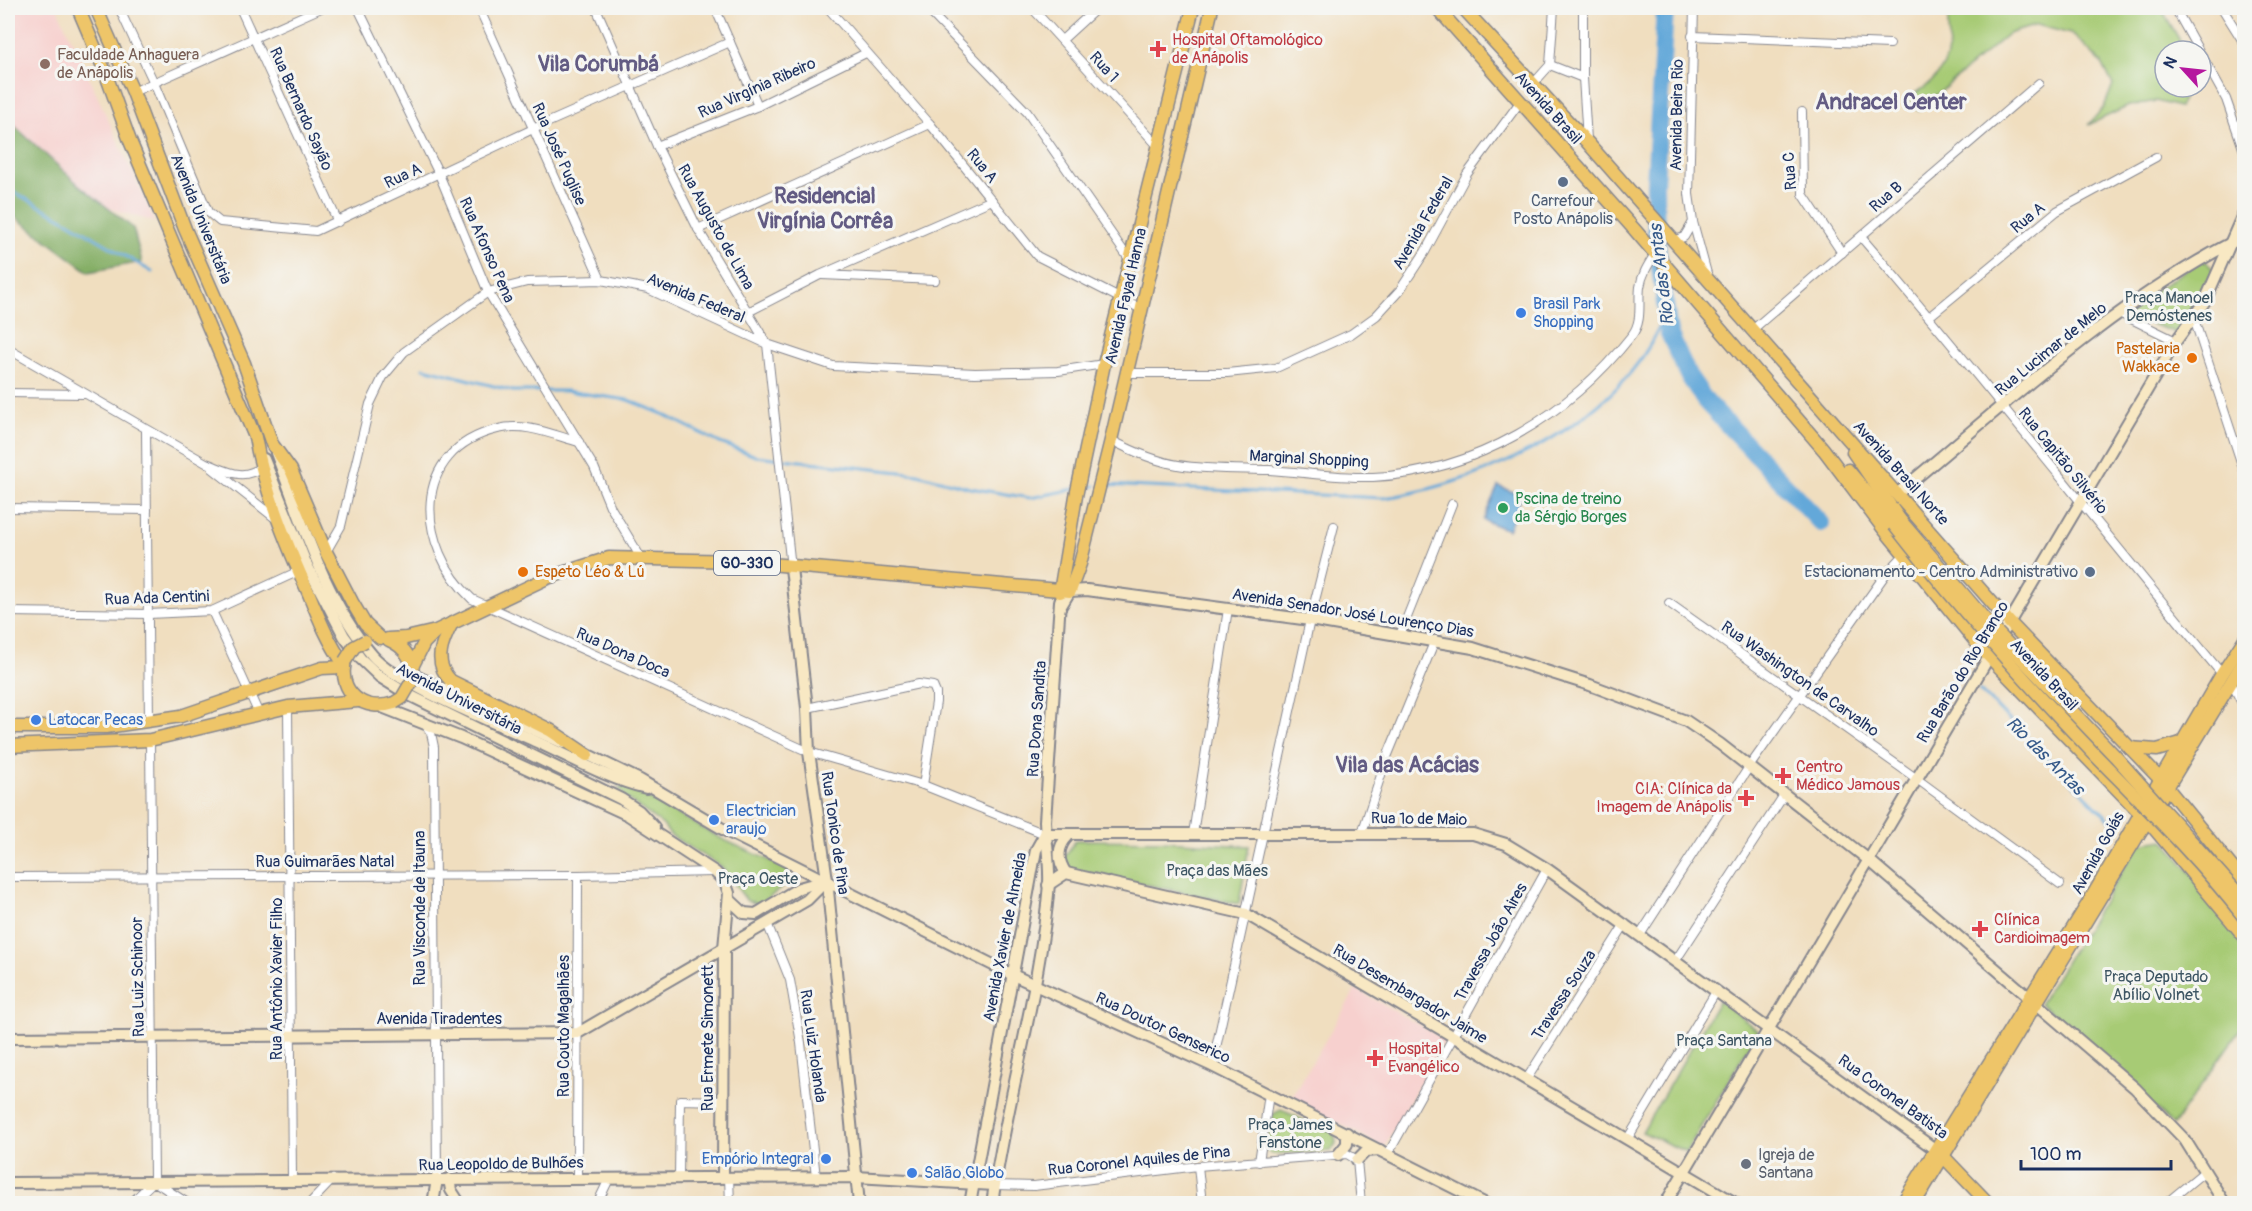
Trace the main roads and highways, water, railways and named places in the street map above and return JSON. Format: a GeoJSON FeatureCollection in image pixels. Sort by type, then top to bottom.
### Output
{"type":"FeatureCollection","features":[{"type":"Feature","properties":{"kind":"main road","name":"Avenida Universitária"},"geometry":{"type":"LineString","coordinates":[[78,8],[169,235],[306,563],[344,636],[360,658],[380,677],[409,695],[621,799],[639,810],[662,836]]}},
{"type":"Feature","properties":{"kind":"main road","name":"Avenida Universitária"},"geometry":{"type":"LineString","coordinates":[[96,8],[133,92],[185,229],[244,363],[316,557],[341,609],[374,657],[387,669],[445,700],[615,778],[662,792]]}},
{"type":"Feature","properties":{"kind":"main road","name":"Avenida Fayad Hanna"},"geometry":{"type":"LineString","coordinates":[[1065,591],[1076,496],[1104,364],[1193,8]]}},
{"type":"Feature","properties":{"kind":"main road","name":"Avenida Fayad Hanna"},"geometry":{"type":"LineString","coordinates":[[1065,591],[1111,440],[1140,308],[1212,8]]}},
{"type":"Feature","properties":{"kind":"main road","name":"Avenida Brasil"},"geometry":{"type":"LineString","coordinates":[[1463,8],[1623,183]]}},
{"type":"Feature","properties":{"kind":"main road","name":"Avenida Brasil"},"geometry":{"type":"LineString","coordinates":[[1440,9],[1634,229],[1824,450],[1897,522],[1988,624],[2131,773],[2244,900]]}},
{"type":"Feature","properties":{"kind":"main road"},"geometry":{"type":"LineString","coordinates":[[1179,64],[1198,68]]}},
{"type":"Feature","properties":{"kind":"main road","name":"Avenida Brasil Norte"},"geometry":{"type":"LineString","coordinates":[[1623,183],[2010,623],[2164,784],[2244,882]]}},
{"type":"Feature","properties":{"kind":"main road","name":"Rua Barão do Rio Branco"},"geometry":{"type":"LineString","coordinates":[[1665,1203],[1870,861],[2176,341],[2210,292],[2244,212]]}},
{"type":"Feature","properties":{"kind":"main road"},"geometry":{"type":"LineString","coordinates":[[169,235],[185,229]]}},
{"type":"Feature","properties":{"kind":"main road","name":"Rua Lucimar de Melo"},"geometry":{"type":"LineString","coordinates":[[1898,493],[2118,314],[2202,258],[2233,242]]}},
{"type":"Feature","properties":{"kind":"main road","name":"Avenida Universitária"},"geometry":{"type":"LineString","coordinates":[[255,437],[261,467],[298,571],[327,636],[345,664]]}},
{"type":"Feature","properties":{"kind":"main road","name":"Avenida Brasil"},"geometry":{"type":"LineString","coordinates":[[1848,439],[1856,458],[1897,522],[1948,595],[2074,732],[2189,852],[2244,917]]}},
{"type":"Feature","properties":{"kind":"main road","name":"Avenida Universitária"},"geometry":{"type":"LineString","coordinates":[[273,444],[291,470],[326,552],[352,602],[365,624],[384,638]]}},
{"type":"Feature","properties":{"kind":"main road"},"geometry":{"type":"LineString","coordinates":[[1824,450],[1990,658],[2166,841],[2244,936]]}},
{"type":"Feature","properties":{"kind":"main road","name":"Avenida Senador José Lourenço Dias"},"geometry":{"type":"LineString","coordinates":[[384,638],[406,638],[436,631],[547,578],[609,558],[641,558],[737,561],[791,568],[1065,591],[1087,590],[1310,620],[1436,640],[1524,664],[1686,721],[1749,767],[1870,861],[2135,1088],[2185,1140],[2225,1203]]}},
{"type":"Feature","properties":{"kind":"main road","name":"Rua Tonico de Pina"},"geometry":{"type":"LineString","coordinates":[[791,568],[807,708],[809,752],[827,880],[859,1203]]}},
{"type":"Feature","properties":{"kind":"main road","name":"Rua Dona Sandita"},"geometry":{"type":"LineString","coordinates":[[1046,834],[1061,606],[1065,591]]}},
{"type":"Feature","properties":{"kind":"main road"},"geometry":{"type":"LineString","coordinates":[[452,623],[439,655],[444,673],[451,681],[550,730],[587,755]]}},
{"type":"Feature","properties":{"kind":"main road","name":"Avenida Senador José Lourenço Dias"},"geometry":{"type":"LineString","coordinates":[[412,674],[424,643],[436,631]]}},
{"type":"Feature","properties":{"kind":"main road"},"geometry":{"type":"LineString","coordinates":[[8,746],[150,740],[288,707],[358,701],[369,706],[388,705],[408,689],[412,674],[402,647],[384,638],[365,641],[354,647],[345,664],[345,683],[358,701]]}},
{"type":"Feature","properties":{"kind":"main road","name":"Avenida Goiás"},"geometry":{"type":"LineString","coordinates":[[2035,1000],[2226,678],[2244,640]]}},
{"type":"Feature","properties":{"kind":"main road","name":"Avenida Goiás"},"geometry":{"type":"LineString","coordinates":[[2164,784],[2181,743],[2226,678],[2244,661]]}},
{"type":"Feature","properties":{"kind":"main road"},"geometry":{"type":"LineString","coordinates":[[8,727],[106,727],[149,722],[181,716],[322,668],[345,664]]}},
{"type":"Feature","properties":{"kind":"main road","name":"Avenida Universitária"},"geometry":{"type":"LineString","coordinates":[[412,674],[662,792],[726,831],[827,880]]}},
{"type":"Feature","properties":{"kind":"main road","name":"Avenida Universitária"},"geometry":{"type":"LineString","coordinates":[[388,705],[628,815],[715,872],[725,882],[729,899]]}},
{"type":"Feature","properties":{"kind":"main road"},"geometry":{"type":"LineString","coordinates":[[2130,748],[2157,750],[2181,743]]}},
{"type":"Feature","properties":{"kind":"main road","name":"Avenida Goiás"},"geometry":{"type":"LineString","coordinates":[[1914,1203],[1940,1153],[2136,843],[2144,817]]}},
{"type":"Feature","properties":{"kind":"main road","name":"Rua 1º de Maio"},"geometry":{"type":"LineString","coordinates":[[1046,834],[1068,836],[1473,834],[1506,844],[1547,869],[1769,1026]]}},
{"type":"Feature","properties":{"kind":"main road","name":"Avenida Xavier de Almeida"},"geometry":{"type":"LineString","coordinates":[[992,1203],[1033,985],[1048,885],[1050,852],[1046,834]]}},
{"type":"Feature","properties":{"kind":"main road","name":"Avenida Xavier de Almeida"},"geometry":{"type":"LineString","coordinates":[[970,1203],[1036,850],[1046,834]]}},
{"type":"Feature","properties":{"kind":"main road"},"geometry":{"type":"LineString","coordinates":[[1048,885],[1066,873],[1059,854],[1068,836]]}},
{"type":"Feature","properties":{"kind":"main road"},"geometry":{"type":"LineString","coordinates":[[2136,843],[2152,836],[2166,841]]}},
{"type":"Feature","properties":{"kind":"main road","name":"Rua Desembargador Jaime"},"geometry":{"type":"LineString","coordinates":[[1066,873],[1246,914],[1737,1203]]}},
{"type":"Feature","properties":{"kind":"main road"},"geometry":{"type":"LineString","coordinates":[[729,899],[744,913],[756,914],[799,888],[827,880]]}},
{"type":"Feature","properties":{"kind":"main road","name":"Avenida Tiradentes"},"geometry":{"type":"LineString","coordinates":[[8,1038],[578,1033],[807,900],[827,880]]}},
{"type":"Feature","properties":{"kind":"main road","name":"Rua Doutor Genserico"},"geometry":{"type":"LineString","coordinates":[[827,880],[1033,985],[1212,1066],[1486,1203]]}},
{"type":"Feature","properties":{"kind":"main road","name":"Rua Ermete Simonett"},"geometry":{"type":"LineString","coordinates":[[726,1177],[723,1101],[724,948],[729,899]]}},
{"type":"Feature","properties":{"kind":"main road","name":"Rua Coronel Batista"},"geometry":{"type":"LineString","coordinates":[[1769,1026],[1940,1153],[1989,1203]]}},
{"type":"Feature","properties":{"kind":"main road"},"geometry":{"type":"LineString","coordinates":[[1338,1155],[1347,1144],[1347,1133]]}},
{"type":"Feature","properties":{"kind":"main road"},"geometry":{"type":"LineString","coordinates":[[1357,1160],[1366,1151],[1384,1152]]}},
{"type":"Feature","properties":{"kind":"main road","name":"Avenida Goiás"},"geometry":{"type":"LineString","coordinates":[[1902,1203],[1940,1153]]}},
{"type":"Feature","properties":{"kind":"main road","name":"Rua Leopoldo de Bulhões"},"geometry":{"type":"LineString","coordinates":[[8,1183],[292,1179],[856,1177],[994,1185]]}},
{"type":"Feature","properties":{"kind":"main road","name":"Rua Visconde de Itauna"},"geometry":{"type":"LineString","coordinates":[[433,1203],[437,1179]]}},
{"type":"Feature","properties":{"kind":"main road"},"geometry":{"type":"LineString","coordinates":[[448,1179],[451,1190],[460,1203]]}},
{"type":"Feature","properties":{"kind":"water","name":"Pscina de treino da Sérgio Borges"},"geometry":{"type":"Polygon","coordinates":[[[1498,486],[1522,496],[1508,530],[1483,520],[1498,486]]]}},
{"type":"Feature","properties":{"kind":"waterway","name":"Rio das Antas"},"geometry":{"type":"LineString","coordinates":[[1665,8],[1655,185],[1656,237],[1669,333],[1688,375],[1707,403],[1821,523]]}},
{"type":"Feature","properties":{"kind":"waterway"},"geometry":{"type":"LineString","coordinates":[[8,189],[152,272]]}},
{"type":"Feature","properties":{"kind":"waterway"},"geometry":{"type":"LineString","coordinates":[[1105,485],[1384,498],[1425,490],[1468,477],[1510,460],[1550,439],[1588,413],[1621,384],[1647,349],[1666,311]]}},
{"type":"Feature","properties":{"kind":"waterway"},"geometry":{"type":"LineString","coordinates":[[424,368],[513,391],[566,391],[628,400],[663,414],[720,443],[756,456],[918,474],[970,488],[1030,498],[1074,489]]}},
{"type":"Feature","properties":{"kind":"waterway"},"geometry":{"type":"LineString","coordinates":[[1081,488],[1095,486]]}},
{"type":"Feature","properties":{"kind":"waterway","name":"Rio das Antas"},"geometry":{"type":"LineString","coordinates":[[1979,690],[2112,822]]}},
{"type":"Feature","properties":{"kind":"place","name":"Hospital Oftamológico de Anápolis"},"geometry":{"type":"Point","coordinates":[1158,49]}},
{"type":"Feature","properties":{"kind":"place","name":"Faculdade Anhaguera de Anápolis"},"geometry":{"type":"Point","coordinates":[45,64]}},
{"type":"Feature","properties":{"kind":"place","name":"Carrefour Posto Anápolis"},"geometry":{"type":"Point","coordinates":[1563,182]}},
{"type":"Feature","properties":{"kind":"place","name":"Brasil Park Shopping"},"geometry":{"type":"Point","coordinates":[1521,313]}},
{"type":"Feature","properties":{"kind":"place","name":"Pastelaria Wakkace"},"geometry":{"type":"Point","coordinates":[2192,358]}},
{"type":"Feature","properties":{"kind":"place","name":"Pscina de treino da Sérgio Borges"},"geometry":{"type":"Point","coordinates":[1503,508]}},
{"type":"Feature","properties":{"kind":"place","name":"Espeto Léo & Lú"},"geometry":{"type":"Point","coordinates":[523,572]}},
{"type":"Feature","properties":{"kind":"place","name":"Estacionamento - Centro Administrativo"},"geometry":{"type":"Point","coordinates":[2090,572]}},
{"type":"Feature","properties":{"kind":"place","name":"Latocar Pecas"},"geometry":{"type":"Point","coordinates":[36,720]}},
{"type":"Feature","properties":{"kind":"place","name":"Centro Médico Jamous"},"geometry":{"type":"Point","coordinates":[1783,776]}},
{"type":"Feature","properties":{"kind":"place","name":"CIA: Clínica da Imagem de Anápolis"},"geometry":{"type":"Point","coordinates":[1746,798]}},
{"type":"Feature","properties":{"kind":"place","name":"Electrician araujo"},"geometry":{"type":"Point","coordinates":[714,820]}},
{"type":"Feature","properties":{"kind":"place","name":"Clínica Cardioimagem"},"geometry":{"type":"Point","coordinates":[1980,929]}},
{"type":"Feature","properties":{"kind":"place","name":"Hospital Evangélico"},"geometry":{"type":"Point","coordinates":[1375,1058]}},
{"type":"Feature","properties":{"kind":"place","name":"Empório Integral"},"geometry":{"type":"Point","coordinates":[826,1159]}},
{"type":"Feature","properties":{"kind":"place","name":"Igreja de Santana"},"geometry":{"type":"Point","coordinates":[1746,1164]}},
{"type":"Feature","properties":{"kind":"place","name":"Salão Globo"},"geometry":{"type":"Point","coordinates":[912,1173]}},
{"type":"Feature","properties":{"kind":"district","name":"Vila Corumbá"},"geometry":{"type":"Point","coordinates":[598,64]}},
{"type":"Feature","properties":{"kind":"district","name":"Andracel Center"},"geometry":{"type":"Point","coordinates":[1891,102]}},
{"type":"Feature","properties":{"kind":"district","name":"Residencial Virgínia Corrêa"},"geometry":{"type":"Point","coordinates":[825,208]}},
{"type":"Feature","properties":{"kind":"district","name":"Vila das Acácias"},"geometry":{"type":"Point","coordinates":[1407,765]}},
{"type":"Feature","properties":{"kind":"park label","name":"Praça Manoel Demóstenes"},"geometry":{"type":"Point","coordinates":[2169,307]}},
{"type":"Feature","properties":{"kind":"park label","name":"Praça das Mães"},"geometry":{"type":"Point","coordinates":[1217,871]}},
{"type":"Feature","properties":{"kind":"park label","name":"Praça Oeste"},"geometry":{"type":"Point","coordinates":[758,879]}},
{"type":"Feature","properties":{"kind":"park label","name":"Praça Deputado Abílio Volnet"},"geometry":{"type":"Point","coordinates":[2156,986]}},
{"type":"Feature","properties":{"kind":"park label","name":"Praça Santana"},"geometry":{"type":"Point","coordinates":[1724,1041]}},
{"type":"Feature","properties":{"kind":"park label","name":"Praça James Fanstone"},"geometry":{"type":"Point","coordinates":[1290,1134]}}]}
